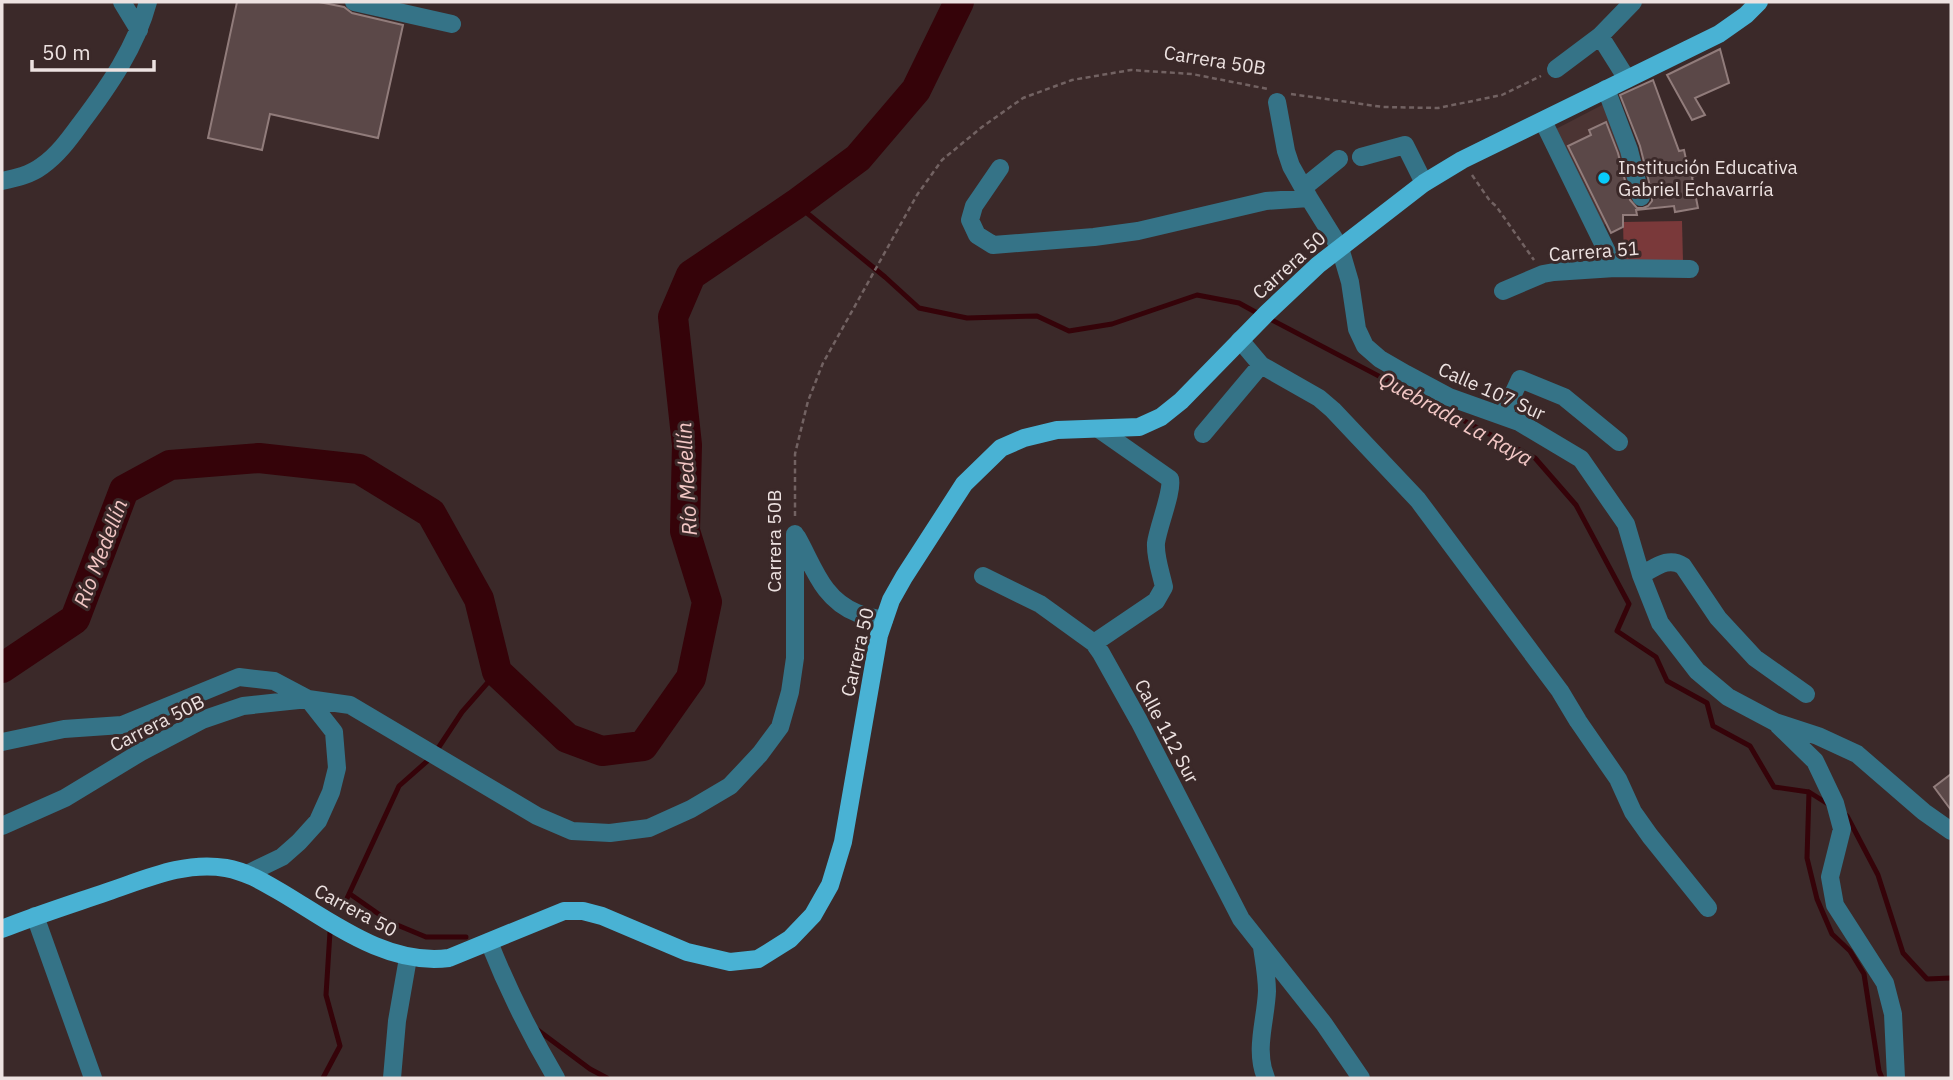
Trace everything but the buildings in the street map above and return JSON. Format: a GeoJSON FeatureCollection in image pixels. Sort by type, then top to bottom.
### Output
{"type":"FeatureCollection","features":[{"type":"Feature","properties":{"kind":"main road","name":"Carrera 50"},"geometry":{"type":"LineString","coordinates":[[2,929],[175,869],[203,866],[248,873],[352,935],[385,951],[408,958],[432,961],[449,958],[564,911],[583,911],[602,916],[687,952],[730,962],[758,959],[790,939],[813,915],[830,885],[843,842],[877,648],[891,600],[964,484],[991,457],[1001,448],[1024,438],[1057,430],[1139,427],[1161,417],[1181,401],[1318,265],[1424,183],[1462,160],[1719,34],[1759,2]]}},
{"type":"Feature","properties":{"kind":"street"},"geometry":{"type":"LineString","coordinates":[[122,2],[138,30]]}},
{"type":"Feature","properties":{"kind":"street"},"geometry":{"type":"LineString","coordinates":[[2,181],[22,177],[41,167],[64,145],[113,82],[144,20],[148,2]]}},
{"type":"Feature","properties":{"kind":"street"},"geometry":{"type":"LineString","coordinates":[[354,2],[452,24]]}},
{"type":"Feature","properties":{"kind":"street"},"geometry":{"type":"LineString","coordinates":[[1556,69],[1600,36],[1633,2]]}},
{"type":"Feature","properties":{"kind":"street"},"geometry":{"type":"LineString","coordinates":[[1600,36],[1627,79]]}},
{"type":"Feature","properties":{"kind":"street"},"geometry":{"type":"LineString","coordinates":[[1606,89],[1629,150],[1640,197]]}},
{"type":"Feature","properties":{"kind":"street","name":"Calle 107 Sur"},"geometry":{"type":"LineString","coordinates":[[1275,94],[1291,166],[1340,248],[1350,282],[1357,328],[1365,345],[1380,359],[1438,391],[1519,422],[1581,459],[1626,524],[1641,575],[1660,623],[1697,671],[1728,697],[1775,722],[1818,736],[1857,754],[1924,812],[1951,831]]}},
{"type":"Feature","properties":{"kind":"street"},"geometry":{"type":"LineString","coordinates":[[1543,121],[1615,268]]}},
{"type":"Feature","properties":{"kind":"street"},"geometry":{"type":"LineString","coordinates":[[1362,157],[1405,145],[1424,183]]}},
{"type":"Feature","properties":{"kind":"street"},"geometry":{"type":"LineString","coordinates":[[1000,169],[974,206],[970,220],[977,235],[993,246],[1138,231],[1306,193],[1339,159]]}},
{"type":"Feature","properties":{"kind":"street","name":"Carrera 51"},"geometry":{"type":"LineString","coordinates":[[1503,291],[1543,274],[1615,268],[1690,268]]}},
{"type":"Feature","properties":{"kind":"street"},"geometry":{"type":"LineString","coordinates":[[1240,340],[1261,365],[1319,398],[1334,410],[1418,500],[1560,691],[1618,779],[1633,812],[1650,836],[1708,908]]}},
{"type":"Feature","properties":{"kind":"street"},"geometry":{"type":"LineString","coordinates":[[1203,434],[1261,365]]}},
{"type":"Feature","properties":{"kind":"street"},"geometry":{"type":"LineString","coordinates":[[1503,416],[1520,379],[1563,397],[1619,442]]}},
{"type":"Feature","properties":{"kind":"street"},"geometry":{"type":"LineString","coordinates":[[982,576],[1041,604],[1094,643],[1156,601],[1164,587],[1156,546],[1162,515],[1172,486],[1170,479],[1100,430]]}},
{"type":"Feature","properties":{"kind":"street"},"geometry":{"type":"LineString","coordinates":[[795,534],[824,589],[834,600],[857,613],[884,620]]}},
{"type":"Feature","properties":{"kind":"street","name":"Carrera 50B"},"geometry":{"type":"LineString","coordinates":[[2,826],[65,798],[141,752],[202,720],[243,706],[308,699],[350,705],[537,816],[572,831],[610,833],[649,828],[691,809],[730,786],[760,754],[780,727],[790,692],[795,658],[795,534]]}},
{"type":"Feature","properties":{"kind":"street"},"geometry":{"type":"LineString","coordinates":[[1641,575],[1670,561],[1676,561],[1683,566],[1718,618],[1755,658],[1806,694]]}},
{"type":"Feature","properties":{"kind":"street","name":"Calle 112 Sur"},"geometry":{"type":"LineString","coordinates":[[1094,643],[1139,722],[1241,919],[1324,1024],[1361,1078]]}},
{"type":"Feature","properties":{"kind":"street"},"geometry":{"type":"LineString","coordinates":[[2,742],[64,729],[122,725],[239,677],[274,681],[308,699],[334,732],[337,768],[331,792],[318,821],[299,842],[282,857],[248,873]]}},
{"type":"Feature","properties":{"kind":"street"},"geometry":{"type":"LineString","coordinates":[[1775,722],[1815,761],[1835,803],[1842,829],[1830,877],[1835,905],[1885,983],[1893,1014],[1896,1078]]}},
{"type":"Feature","properties":{"kind":"street"},"geometry":{"type":"LineString","coordinates":[[35,916],[93,1078]]}},
{"type":"Feature","properties":{"kind":"street"},"geometry":{"type":"LineString","coordinates":[[489,942],[516,1006],[556,1078]]}},
{"type":"Feature","properties":{"kind":"street"},"geometry":{"type":"LineString","coordinates":[[1262,945],[1267,989],[1260,1049],[1261,1065],[1266,1078]]}},
{"type":"Feature","properties":{"kind":"street"},"geometry":{"type":"LineString","coordinates":[[392,1078],[397,1021],[408,958]]}},
{"type":"Feature","properties":{"kind":"path","name":"Carrera 50B"},"geometry":{"type":"LineString","coordinates":[[795,534],[795,454],[808,401],[822,363],[917,195],[942,160],[1023,98],[1072,80],[1132,70],[1192,74],[1275,94],[1383,107],[1438,108],[1502,95],[1556,69]]}},
{"type":"Feature","properties":{"kind":"path"},"geometry":{"type":"LineString","coordinates":[[1462,160],[1543,274]]}},
{"type":"Feature","properties":{"kind":"shaded area","name":"Institución Educativa Gabriel Echavarría"},"geometry":{"type":"Polygon","coordinates":[[[1606,103],[1628,157],[1637,215],[1622,215],[1602,226],[1554,130],[1606,103]]]}},
{"type":"Feature","properties":{"kind":"shaded area"},"geometry":{"type":"Polygon","coordinates":[[[1682,221],[1683,262],[1624,263],[1623,222],[1682,221]]]}},
{"type":"Feature","properties":{"kind":"waterway","name":"Río Medellín"},"geometry":{"type":"LineString","coordinates":[[2,668],[75,619],[124,490],[170,465],[259,458],[359,469],[431,513],[479,599],[497,672],[567,738],[602,751],[643,746],[691,678],[707,602],[685,531],[687,445],[673,317],[691,275],[858,158],[916,90],[959,2]]}},
{"type":"Feature","properties":{"kind":"waterway","name":"Quebrada La Raya"},"geometry":{"type":"LineString","coordinates":[[796,204],[919,308],[967,318],[1037,316],[1069,331],[1112,324],[1197,295],[1239,303],[1259,314]]}},
{"type":"Feature","properties":{"kind":"waterway","name":"Quebrada La Raya"},"geometry":{"type":"LineString","coordinates":[[1268,318],[1535,458],[1576,505],[1629,604],[1617,631],[1656,657],[1667,681],[1707,703],[1713,726],[1750,746],[1774,787],[1809,792],[1807,858],[1817,899],[1832,934],[1850,951],[1864,974],[1882,1078]]}},
{"type":"Feature","properties":{"kind":"waterway"},"geometry":{"type":"LineString","coordinates":[[343,907],[399,786],[433,756],[462,712],[497,672]]}},
{"type":"Feature","properties":{"kind":"waterway"},"geometry":{"type":"LineString","coordinates":[[1809,792],[1828,804]]}},
{"type":"Feature","properties":{"kind":"waterway"},"geometry":{"type":"LineString","coordinates":[[1843,813],[1878,875],[1903,953],[1927,979],[1951,978]]}},
{"type":"Feature","properties":{"kind":"waterway"},"geometry":{"type":"LineString","coordinates":[[350,894],[390,922],[426,937],[466,937]]}},
{"type":"Feature","properties":{"kind":"waterway"},"geometry":{"type":"LineString","coordinates":[[323,1078],[340,1046],[326,995],[330,932]]}},
{"type":"Feature","properties":{"kind":"waterway"},"geometry":{"type":"LineString","coordinates":[[535,1028],[590,1069],[607,1078]]}},
{"type":"Feature","properties":{"kind":"place","name":"Institución Educativa Gabriel Echavarría"},"geometry":{"type":"Point","coordinates":[1604,178]}}]}
